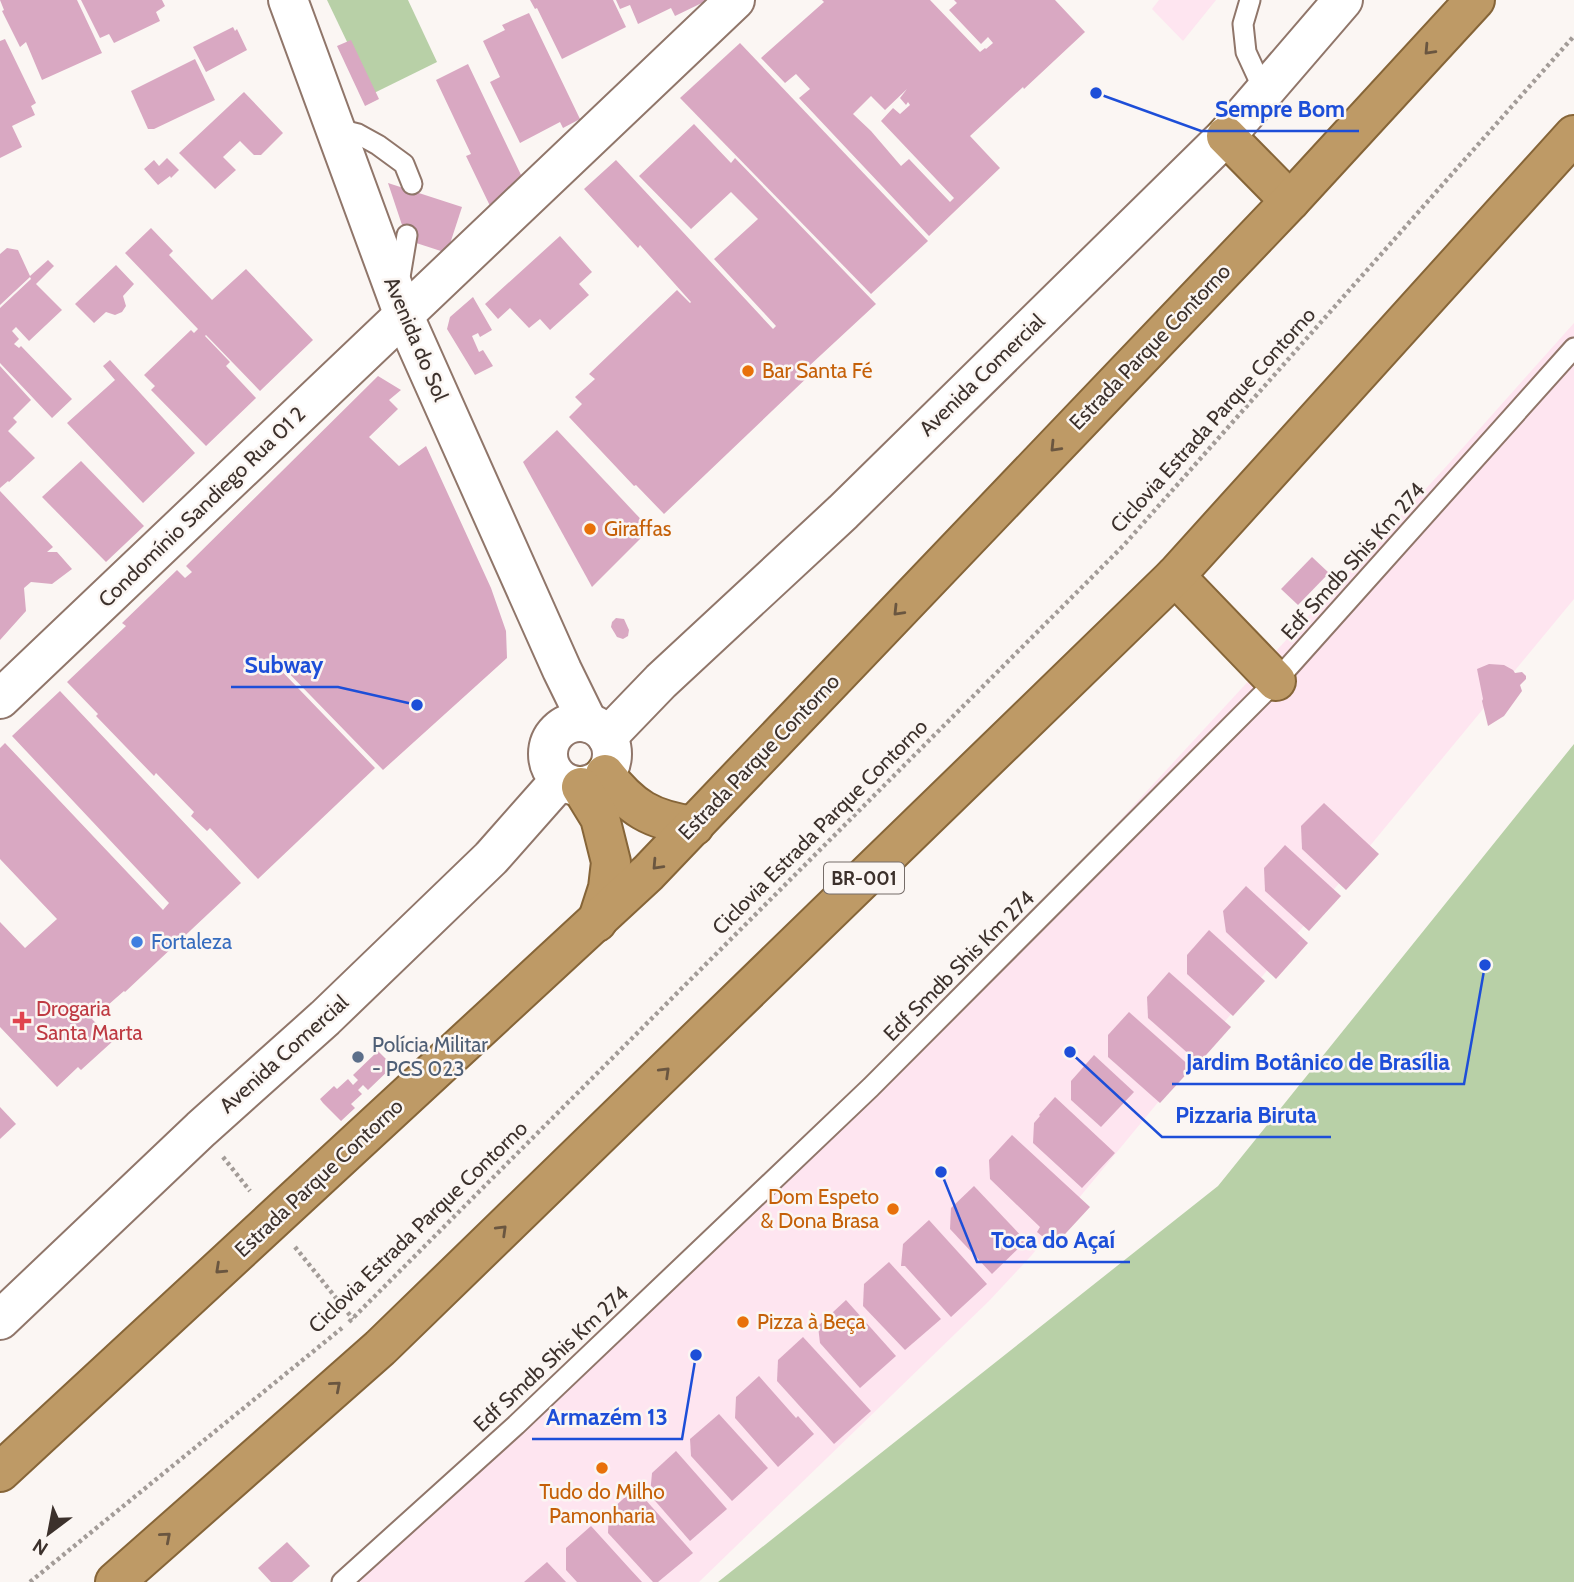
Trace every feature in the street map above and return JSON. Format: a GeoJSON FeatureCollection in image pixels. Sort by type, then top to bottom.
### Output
{"type":"FeatureCollection","features":[{"type":"Feature","properties":{"kind":"highway","name":"Estrada Parque Contorno"},"geometry":{"type":"LineString","coordinates":[[0,1472],[648,873],[1290,201],[1475,0]]}},
{"type":"Feature","properties":{"kind":"highway","name":"BR-001"},"geometry":{"type":"LineString","coordinates":[[114,1582],[380,1348],[1175,576],[1574,135]]}},
{"type":"Feature","properties":{"kind":"highway"},"geometry":{"type":"LineString","coordinates":[[1226,136],[1290,201]]}},
{"type":"Feature","properties":{"kind":"highway"},"geometry":{"type":"LineString","coordinates":[[1175,576],[1276,681]]}},
{"type":"Feature","properties":{"kind":"highway"},"geometry":{"type":"LineString","coordinates":[[583,756],[628,801],[657,819],[694,825]]}},
{"type":"Feature","properties":{"kind":"highway"},"geometry":{"type":"LineString","coordinates":[[583,756],[611,862],[608,888],[597,922]]}},
{"type":"Feature","properties":{"kind":"street","name":"Avenida do Sol"},"geometry":{"type":"LineString","coordinates":[[288,0],[400,307],[562,670],[583,756]]}},
{"type":"Feature","properties":{"kind":"street","name":"Condomínio Sandiego Rua 01 2"},"geometry":{"type":"LineString","coordinates":[[0,699],[400,307],[735,0]]}},
{"type":"Feature","properties":{"kind":"street","name":"Avenida Comercial"},"geometry":{"type":"LineString","coordinates":[[0,1320],[201,1129],[325,1018],[491,858],[583,756],[844,512],[1226,136],[1343,0]]}},
{"type":"Feature","properties":{"kind":"lane"},"geometry":{"type":"LineString","coordinates":[[1250,0],[1243,24],[1247,52],[1264,91]]}},
{"type":"Feature","properties":{"kind":"lane"},"geometry":{"type":"LineString","coordinates":[[334,128],[358,134],[378,145],[404,164],[412,184]]}},
{"type":"Feature","properties":{"kind":"lane"},"geometry":{"type":"LineString","coordinates":[[400,307],[407,235]]}},
{"type":"Feature","properties":{"kind":"lane","name":"Edf Smdb Shis Km 274"},"geometry":{"type":"LineString","coordinates":[[342,1582],[516,1425],[871,1087],[1276,681],[1574,348]]}},
{"type":"Feature","properties":{"kind":"path","name":"Ciclovia Estrada Parque Contorno"},"geometry":{"type":"LineString","coordinates":[[30,1582],[346,1324],[411,1260],[1124,545],[1574,36]]}},
{"type":"Feature","properties":{"kind":"shaded area"},"geometry":{"type":"Polygon","coordinates":[[[1159,0],[1216,0],[1183,41],[1152,9],[1159,0]]]}},
{"type":"Feature","properties":{"kind":"shaded area"},"geometry":{"type":"Polygon","coordinates":[[[1574,323],[1574,599],[1031,1256],[989,1301],[699,1582],[349,1582],[879,1067],[1099,843],[1443,470],[1574,323]]]}},
{"type":"Feature","properties":{"kind":"green space"},"geometry":{"type":"Polygon","coordinates":[[[327,0],[408,0],[437,62],[372,94],[327,0]]]}},
{"type":"Feature","properties":{"kind":"green space"},"geometry":{"type":"Polygon","coordinates":[[[1574,744],[1574,1582],[718,1582],[1218,1186],[1574,744]]]}},
{"type":"Feature","properties":{"kind":"building"},"geometry":{"type":"Polygon","coordinates":[[[0,0],[77,0],[102,53],[42,80],[26,42],[20,47],[2,11],[4,10],[0,0]]]}},
{"type":"Feature","properties":{"kind":"building"},"geometry":{"type":"Polygon","coordinates":[[[81,0],[162,0],[165,6],[156,12],[160,21],[114,43],[109,34],[100,38],[81,0]]]}},
{"type":"Feature","properties":{"kind":"building"},"geometry":{"type":"Polygon","coordinates":[[[530,0],[613,0],[626,27],[562,59],[537,8],[535,9],[530,0]]]}},
{"type":"Feature","properties":{"kind":"building"},"geometry":{"type":"Polygon","coordinates":[[[616,0],[708,0],[675,16],[671,8],[638,24],[630,5],[620,9],[616,0]]]}},
{"type":"Feature","properties":{"kind":"building"},"geometry":{"type":"Polygon","coordinates":[[[822,0],[930,0],[980,52],[993,43],[988,37],[981,44],[949,10],[957,3],[954,0],[1055,0],[1085,32],[970,136],[1000,168],[929,236],[799,98],[810,89],[796,74],[785,83],[761,58],[824,2],[822,0]],[[907,89],[885,110],[871,96],[853,114],[901,166],[909,159],[950,202],[954,198],[881,121],[893,108],[900,114],[910,105],[908,102],[906,105],[900,98],[907,89]]]}},
{"type":"Feature","properties":{"kind":"building"},"geometry":{"type":"Polygon","coordinates":[[[529,13],[580,119],[563,128],[560,122],[520,143],[490,82],[500,77],[483,41],[505,30],[502,25],[529,13]]]}},
{"type":"Feature","properties":{"kind":"building"},"geometry":{"type":"Polygon","coordinates":[[[233,27],[235,31],[237,29],[247,50],[206,72],[193,47],[233,27]]]}},
{"type":"Feature","properties":{"kind":"building"},"geometry":{"type":"Polygon","coordinates":[[[5,39],[36,103],[31,106],[35,115],[12,126],[22,147],[0,158],[0,41],[5,39]]]}},
{"type":"Feature","properties":{"kind":"building"},"geometry":{"type":"Polygon","coordinates":[[[351,40],[379,99],[365,106],[337,46],[351,40]]]}},
{"type":"Feature","properties":{"kind":"building"},"geometry":{"type":"Polygon","coordinates":[[[740,43],[928,241],[871,294],[680,98],[740,43]]]}},
{"type":"Feature","properties":{"kind":"building"},"geometry":{"type":"Polygon","coordinates":[[[195,59],[215,100],[154,129],[148,129],[131,91],[195,59]]]}},
{"type":"Feature","properties":{"kind":"building"},"geometry":{"type":"Polygon","coordinates":[[[468,64],[522,177],[491,208],[466,156],[471,154],[436,80],[468,64]]]}},
{"type":"Feature","properties":{"kind":"building"},"geometry":{"type":"Polygon","coordinates":[[[244,92],[283,133],[261,155],[254,155],[240,141],[223,157],[236,170],[215,189],[179,153],[244,92]]]}},
{"type":"Feature","properties":{"kind":"building"},"geometry":{"type":"Polygon","coordinates":[[[694,124],[731,163],[735,158],[876,304],[808,367],[813,372],[664,514],[569,417],[582,404],[575,397],[595,379],[589,374],[677,290],[691,302],[640,245],[638,248],[584,189],[616,160],[773,329],[776,326],[714,259],[758,219],[731,192],[691,229],[639,176],[694,124]]]}},
{"type":"Feature","properties":{"kind":"building"},"geometry":{"type":"Polygon","coordinates":[[[167,158],[179,170],[158,185],[144,169],[154,160],[159,166],[167,158]]]}},
{"type":"Feature","properties":{"kind":"building"},"geometry":{"type":"Polygon","coordinates":[[[388,183],[462,207],[447,253],[407,240],[388,183]]]}},
{"type":"Feature","properties":{"kind":"building"},"geometry":{"type":"Polygon","coordinates":[[[151,228],[173,251],[169,255],[212,300],[246,269],[313,340],[260,391],[206,335],[230,362],[226,366],[256,398],[206,446],[151,390],[155,386],[144,375],[191,330],[194,333],[198,329],[125,253],[151,228]]]}},
{"type":"Feature","properties":{"kind":"building"},"geometry":{"type":"Polygon","coordinates":[[[560,236],[592,272],[579,284],[589,295],[550,330],[540,319],[529,328],[510,308],[498,319],[485,304],[560,236]]]}},
{"type":"Feature","properties":{"kind":"building"},"geometry":{"type":"Polygon","coordinates":[[[7,248],[18,250],[30,276],[48,260],[54,266],[36,284],[62,310],[29,341],[16,327],[12,331],[19,339],[14,344],[19,348],[21,346],[72,399],[52,418],[0,363],[0,308],[31,279],[30,277],[0,305],[0,254],[7,248]]]}},
{"type":"Feature","properties":{"kind":"building"},"geometry":{"type":"Polygon","coordinates":[[[116,265],[134,284],[123,296],[126,306],[122,312],[115,315],[106,312],[94,323],[75,304],[116,265]]]}},
{"type":"Feature","properties":{"kind":"building"},"geometry":{"type":"Polygon","coordinates":[[[473,297],[492,330],[480,337],[478,333],[472,336],[479,352],[483,350],[493,366],[475,375],[447,329],[450,317],[473,297]]]}},
{"type":"Feature","properties":{"kind":"building"},"geometry":{"type":"Polygon","coordinates":[[[110,360],[195,453],[143,503],[67,423],[115,380],[103,366],[110,360]]]}},
{"type":"Feature","properties":{"kind":"building"},"geometry":{"type":"Polygon","coordinates":[[[0,366],[31,400],[13,418],[17,422],[8,431],[35,458],[0,488],[0,366]]]}},
{"type":"Feature","properties":{"kind":"building"},"geometry":{"type":"Polygon","coordinates":[[[378,376],[401,390],[389,400],[398,409],[369,437],[399,466],[426,446],[491,588],[506,631],[507,658],[383,770],[275,659],[272,661],[375,768],[258,879],[210,828],[207,831],[191,816],[194,812],[156,773],[154,776],[67,682],[126,626],[122,623],[177,570],[185,578],[192,572],[186,566],[378,376]]]}},
{"type":"Feature","properties":{"kind":"building"},"geometry":{"type":"Polygon","coordinates":[[[557,430],[650,529],[592,587],[523,462],[557,430]]]}},
{"type":"Feature","properties":{"kind":"building"},"geometry":{"type":"Polygon","coordinates":[[[81,461],[144,526],[106,562],[42,497],[81,461]]]}},
{"type":"Feature","properties":{"kind":"building"},"geometry":{"type":"Polygon","coordinates":[[[0,491],[53,547],[47,552],[57,552],[72,569],[52,584],[31,582],[24,588],[26,611],[0,640],[0,491]]]}},
{"type":"Feature","properties":{"kind":"building"},"geometry":{"type":"Polygon","coordinates":[[[1312,557],[1329,573],[1298,605],[1281,589],[1312,557]]]}},
{"type":"Feature","properties":{"kind":"building"},"geometry":{"type":"Polygon","coordinates":[[[616,618],[624,619],[629,630],[628,636],[623,639],[617,637],[611,627],[616,618]]]}},
{"type":"Feature","properties":{"kind":"building"},"geometry":{"type":"Polygon","coordinates":[[[1489,664],[1504,665],[1515,673],[1522,672],[1526,679],[1520,685],[1522,691],[1504,716],[1488,726],[1477,669],[1489,664]]]}},
{"type":"Feature","properties":{"kind":"building"},"geometry":{"type":"Polygon","coordinates":[[[60,691],[241,883],[125,992],[92,1019],[113,1041],[81,1070],[78,1067],[57,1087],[0,1027],[0,922],[25,948],[57,919],[0,859],[0,748],[5,743],[163,910],[169,903],[12,736],[60,691]]]}},
{"type":"Feature","properties":{"kind":"building"},"geometry":{"type":"Polygon","coordinates":[[[1324,803],[1379,854],[1346,890],[1302,849],[1301,826],[1324,803]]]}},
{"type":"Feature","properties":{"kind":"building"},"geometry":{"type":"Polygon","coordinates":[[[1285,845],[1341,896],[1309,931],[1265,891],[1264,868],[1285,845]]]}},
{"type":"Feature","properties":{"kind":"building"},"geometry":{"type":"Polygon","coordinates":[[[1246,886],[1308,943],[1276,979],[1226,932],[1223,911],[1246,886]]]}},
{"type":"Feature","properties":{"kind":"building"},"geometry":{"type":"Polygon","coordinates":[[[1209,930],[1265,981],[1233,1016],[1187,974],[1187,955],[1209,930]]]}},
{"type":"Feature","properties":{"kind":"building"},"geometry":{"type":"Polygon","coordinates":[[[1169,972],[1231,1027],[1199,1063],[1148,1018],[1147,997],[1169,972]]]}},
{"type":"Feature","properties":{"kind":"building"},"geometry":{"type":"Polygon","coordinates":[[[1129,1012],[1192,1068],[1160,1103],[1108,1057],[1108,1035],[1129,1012]]]}},
{"type":"Feature","properties":{"kind":"building"},"geometry":{"type":"Polygon","coordinates":[[[378,1051],[393,1066],[368,1090],[363,1085],[358,1090],[362,1094],[351,1104],[355,1108],[341,1121],[320,1099],[334,1086],[337,1089],[348,1079],[353,1085],[358,1080],[353,1075],[378,1051]]]}},
{"type":"Feature","properties":{"kind":"building"},"geometry":{"type":"Polygon","coordinates":[[[1094,1055],[1134,1092],[1101,1127],[1071,1100],[1071,1081],[1094,1055]]]}},
{"type":"Feature","properties":{"kind":"building"},"geometry":{"type":"Polygon","coordinates":[[[1055,1097],[1115,1153],[1082,1188],[1033,1143],[1034,1123],[1055,1097]]]}},
{"type":"Feature","properties":{"kind":"building"},"geometry":{"type":"Polygon","coordinates":[[[0,1107],[16,1124],[0,1139],[0,1107]]]}},
{"type":"Feature","properties":{"kind":"building"},"geometry":{"type":"Polygon","coordinates":[[[1012,1135],[1090,1207],[1054,1246],[1037,1232],[1040,1227],[990,1179],[989,1160],[1012,1135]]]}},
{"type":"Feature","properties":{"kind":"building"},"geometry":{"type":"Polygon","coordinates":[[[974,1186],[1026,1241],[992,1274],[950,1229],[951,1208],[974,1186]]]}},
{"type":"Feature","properties":{"kind":"building"},"geometry":{"type":"Polygon","coordinates":[[[929,1220],[987,1284],[951,1317],[905,1266],[901,1266],[903,1244],[929,1220]]]}},
{"type":"Feature","properties":{"kind":"building"},"geometry":{"type":"Polygon","coordinates":[[[889,1262],[941,1319],[905,1350],[863,1306],[864,1284],[889,1262]]]}},
{"type":"Feature","properties":{"kind":"building"},"geometry":{"type":"Polygon","coordinates":[[[846,1300],[896,1356],[860,1388],[820,1343],[818,1326],[846,1300]]]}},
{"type":"Feature","properties":{"kind":"building"},"geometry":{"type":"Polygon","coordinates":[[[803,1337],[871,1411],[834,1444],[777,1381],[778,1360],[803,1337]]]}},
{"type":"Feature","properties":{"kind":"building"},"geometry":{"type":"Polygon","coordinates":[[[759,1376],[814,1434],[778,1467],[735,1418],[736,1397],[759,1376]]]}},
{"type":"Feature","properties":{"kind":"building"},"geometry":{"type":"Polygon","coordinates":[[[719,1414],[768,1468],[732,1501],[691,1456],[690,1439],[719,1414]]]}},
{"type":"Feature","properties":{"kind":"building"},"geometry":{"type":"Polygon","coordinates":[[[676,1451],[727,1509],[690,1541],[650,1495],[652,1473],[676,1451]]]}},
{"type":"Feature","properties":{"kind":"building"},"geometry":{"type":"Polygon","coordinates":[[[635,1488],[693,1553],[658,1582],[653,1582],[608,1533],[609,1512],[635,1488]]]}},
{"type":"Feature","properties":{"kind":"building"},"geometry":{"type":"Polygon","coordinates":[[[591,1526],[642,1582],[577,1582],[566,1570],[566,1548],[591,1526]]]}},
{"type":"Feature","properties":{"kind":"building"},"geometry":{"type":"Polygon","coordinates":[[[287,1542],[310,1566],[292,1582],[271,1582],[258,1568],[287,1542]]]}},
{"type":"Feature","properties":{"kind":"building"},"geometry":{"type":"Polygon","coordinates":[[[547,1562],[566,1582],[524,1582],[547,1562]]]}},
{"type":"Feature","properties":{"kind":"place","name":"Sempre Bom"},"geometry":{"type":"Point","coordinates":[1096,93]}},
{"type":"Feature","properties":{"kind":"place","name":"Bar Santa Fé"},"geometry":{"type":"Point","coordinates":[748,371]}},
{"type":"Feature","properties":{"kind":"place","name":"Giraffas"},"geometry":{"type":"Point","coordinates":[590,529]}},
{"type":"Feature","properties":{"kind":"place","name":"Subway"},"geometry":{"type":"Point","coordinates":[417,705]}},
{"type":"Feature","properties":{"kind":"place","name":"Fortaleza"},"geometry":{"type":"Point","coordinates":[137,942]}},
{"type":"Feature","properties":{"kind":"place","name":"Jardim Botânico de Brasília"},"geometry":{"type":"Point","coordinates":[1485,965]}},
{"type":"Feature","properties":{"kind":"place","name":"Drogaria Santa Marta"},"geometry":{"type":"Point","coordinates":[22,1021]}},
{"type":"Feature","properties":{"kind":"place","name":"Pizzaria Biruta"},"geometry":{"type":"Point","coordinates":[1070,1052]}},
{"type":"Feature","properties":{"kind":"place","name":"Polícia Militar - PCS 023"},"geometry":{"type":"Point","coordinates":[358,1057]}},
{"type":"Feature","properties":{"kind":"place","name":"Toca do Açaí"},"geometry":{"type":"Point","coordinates":[941,1172]}},
{"type":"Feature","properties":{"kind":"place","name":"Dom Espeto & Dona Brasa"},"geometry":{"type":"Point","coordinates":[893,1209]}},
{"type":"Feature","properties":{"kind":"place","name":"Pizza à Beça"},"geometry":{"type":"Point","coordinates":[743,1322]}},
{"type":"Feature","properties":{"kind":"place","name":"Armazém 13"},"geometry":{"type":"Point","coordinates":[696,1355]}},
{"type":"Feature","properties":{"kind":"place","name":"Tudo do Milho Pamonharia"},"geometry":{"type":"Point","coordinates":[602,1468]}}]}
